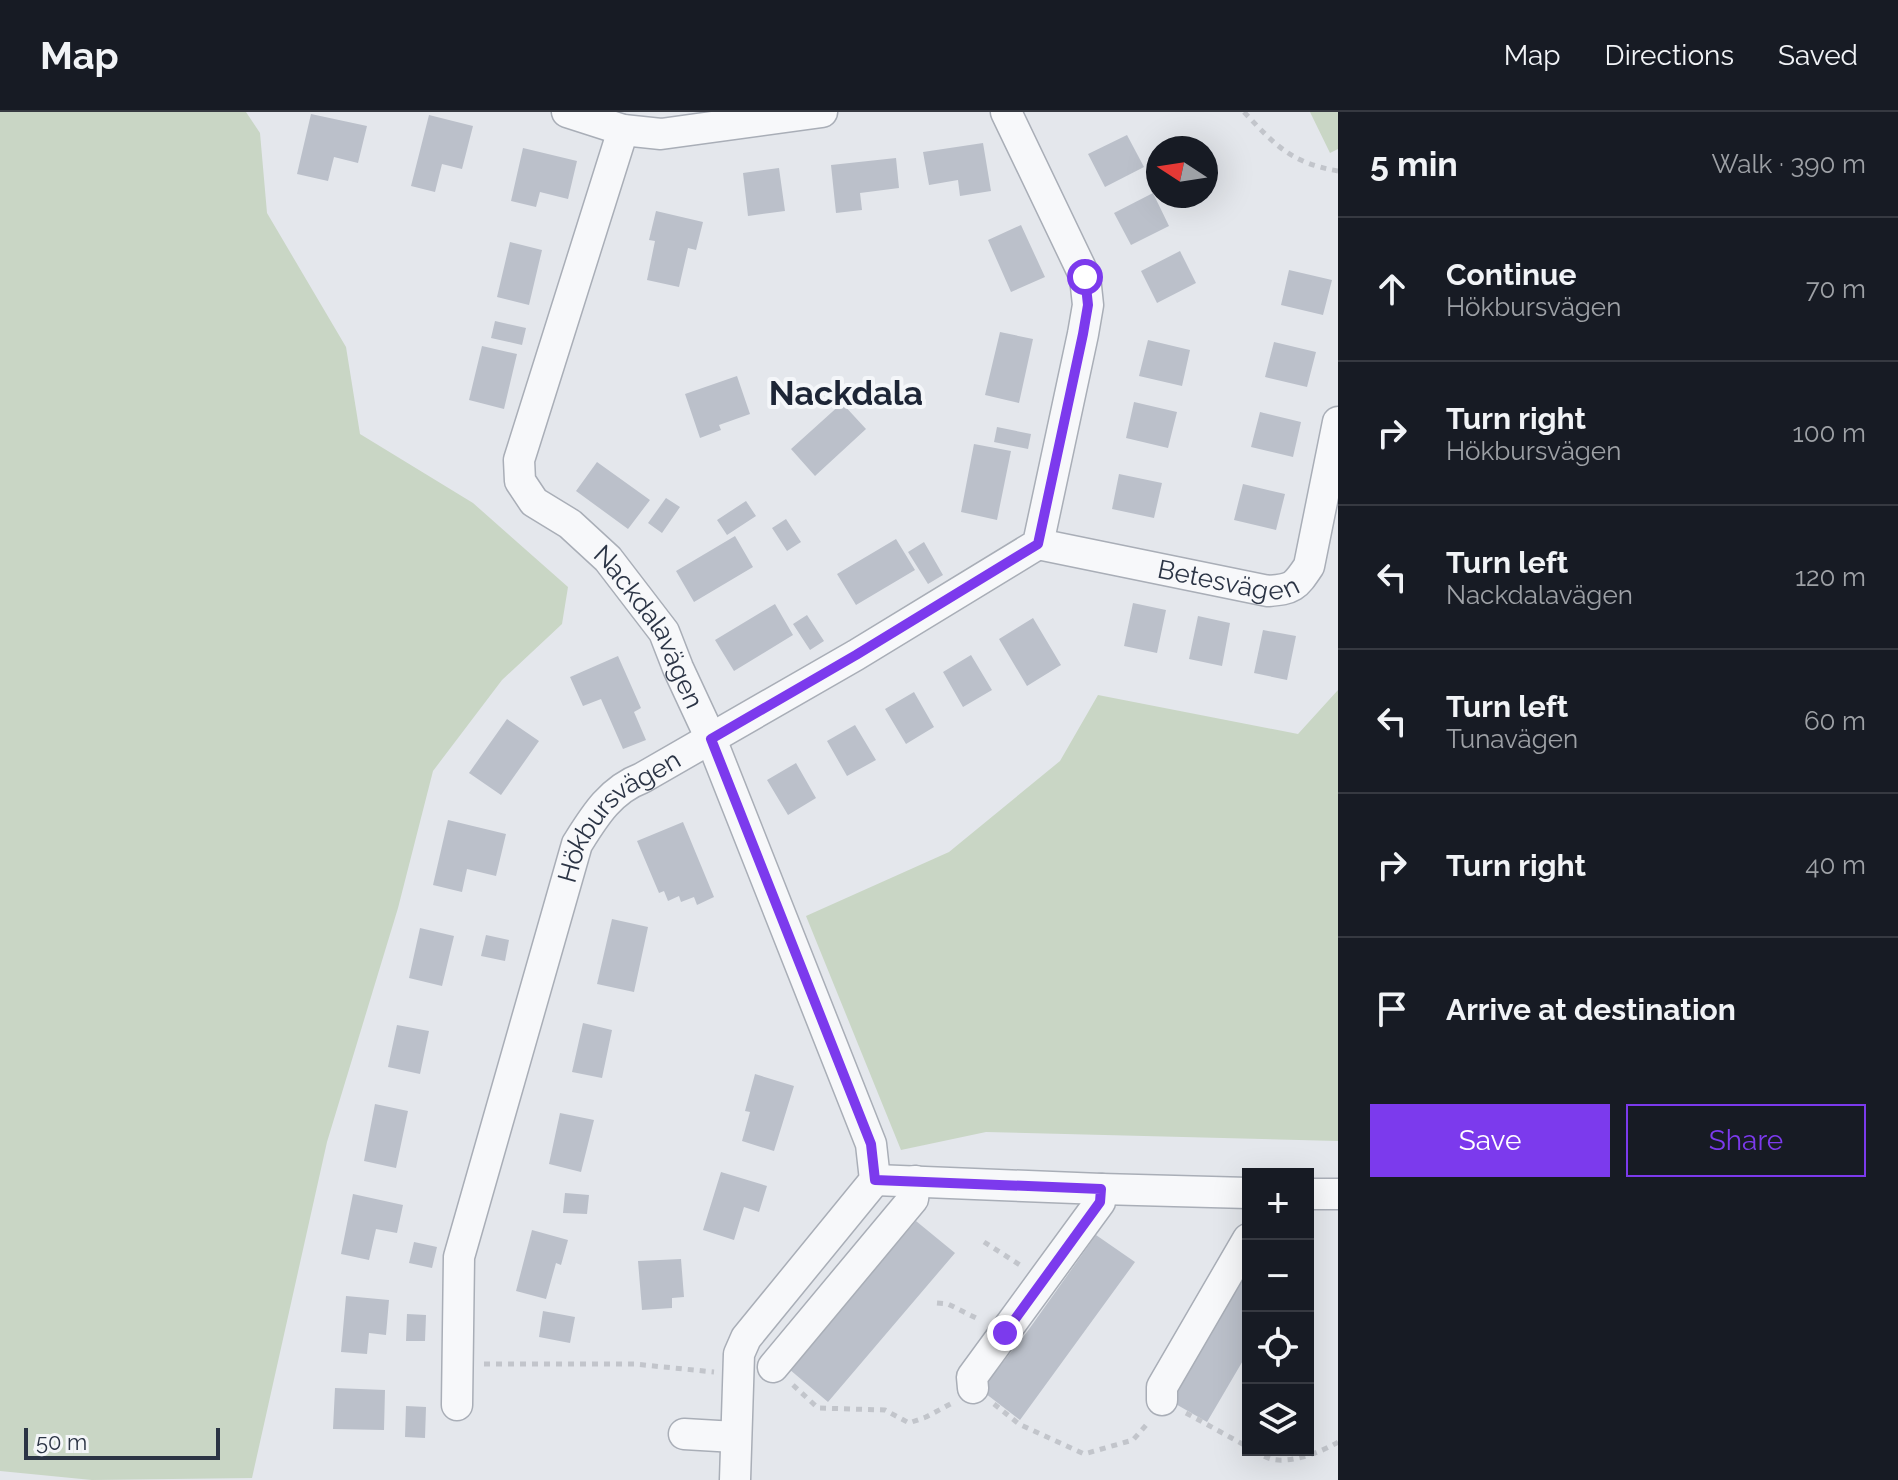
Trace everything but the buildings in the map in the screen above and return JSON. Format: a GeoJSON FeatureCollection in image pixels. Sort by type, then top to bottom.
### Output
{"type":"FeatureCollection","features":[{"type":"Feature","properties":{"kind":"street"},"geometry":{"type":"LineString","coordinates":[[567,112],[623,130],[661,134],[822,112]]}},
{"type":"Feature","properties":{"kind":"street"},"geometry":{"type":"LineString","coordinates":[[1006,112],[1085,277],[1088,305],[1038,544]]}},
{"type":"Feature","properties":{"kind":"street","name":"Nackdalavägen"},"geometry":{"type":"LineString","coordinates":[[623,130],[519,460],[520,481],[534,502],[570,524],[608,559],[664,632],[711,739],[871,1144],[875,1180]]}},
{"type":"Feature","properties":{"kind":"street","name":"Betesvägen"},"geometry":{"type":"LineString","coordinates":[[1038,544],[1268,591],[1289,590],[1309,566],[1338,422]]}},
{"type":"Feature","properties":{"kind":"street","name":"Hökbursvägen"},"geometry":{"type":"LineString","coordinates":[[457,1405],[459,1257],[577,844],[607,800],[626,784],[642,778],[856,655],[1038,544]]}},
{"type":"Feature","properties":{"kind":"street"},"geometry":{"type":"LineString","coordinates":[[735,1480],[739,1354],[746,1338],[875,1180],[1242,1193]]}},
{"type":"Feature","properties":{"kind":"street"},"geometry":{"type":"LineString","coordinates":[[773,1367],[913,1199],[915,1181]]}},
{"type":"Feature","properties":{"kind":"street"},"geometry":{"type":"LineString","coordinates":[[973,1388],[972,1377],[1100,1202],[1101,1189]]}},
{"type":"Feature","properties":{"kind":"street"},"geometry":{"type":"LineString","coordinates":[[1314,1194],[1338,1194]]}},
{"type":"Feature","properties":{"kind":"street"},"geometry":{"type":"LineString","coordinates":[[1162,1400],[1162,1387],[1247,1240]]}},
{"type":"Feature","properties":{"kind":"street"},"geometry":{"type":"LineString","coordinates":[[684,1434],[735,1437]]}},
{"type":"Feature","properties":{"kind":"path"},"geometry":{"type":"LineString","coordinates":[[1244,112],[1281,150],[1316,167],[1338,171]]}},
{"type":"Feature","properties":{"kind":"path"},"geometry":{"type":"LineString","coordinates":[[984,1242],[1043,1280]]}},
{"type":"Feature","properties":{"kind":"path"},"geometry":{"type":"LineString","coordinates":[[937,1303],[948,1304],[1005,1333]]}},
{"type":"Feature","properties":{"kind":"path"},"geometry":{"type":"LineString","coordinates":[[456,1365],[634,1364],[720,1373]]}},
{"type":"Feature","properties":{"kind":"path"},"geometry":{"type":"LineString","coordinates":[[773,1367],[818,1408],[885,1410],[909,1423],[963,1398],[973,1388],[1019,1424],[1084,1454],[1133,1440],[1162,1400],[1242,1444]]}},
{"type":"Feature","properties":{"kind":"path"},"geometry":{"type":"LineString","coordinates":[[1314,1454],[1338,1442]]}},
{"type":"Feature","properties":{"kind":"path"},"geometry":{"type":"LineString","coordinates":[[1265,1456],[1289,1459],[1306,1456]]}},
{"type":"Feature","properties":{"kind":"green space"},"geometry":{"type":"Polygon","coordinates":[[[0,112],[246,112],[260,133],[267,213],[346,347],[360,434],[473,503],[568,587],[562,624],[502,680],[433,771],[398,908],[327,1142],[252,1478],[92,1480],[0,1471],[0,112]]]}},
{"type":"Feature","properties":{"kind":"green space"},"geometry":{"type":"Polygon","coordinates":[[[1310,112],[1338,112],[1338,149],[1330,153],[1310,112]]]}},
{"type":"Feature","properties":{"kind":"green space"},"geometry":{"type":"Polygon","coordinates":[[[1338,690],[1338,1141],[986,1132],[901,1150],[806,916],[949,852],[1060,761],[1098,695],[1298,734],[1338,690]]]}},
{"type":"Feature","properties":{"kind":"district","name":"Nackdala"},"geometry":{"type":"Point","coordinates":[846,393]}},
{"type":"Feature","properties":{"kind":"route"},"geometry":{"type":"LineString","coordinates":[[1005,1333],[1100,1202],[1101,1189],[875,1180],[871,1144],[711,739],[1038,544],[1083,334],[1088,305],[1085,277]]}}]}
